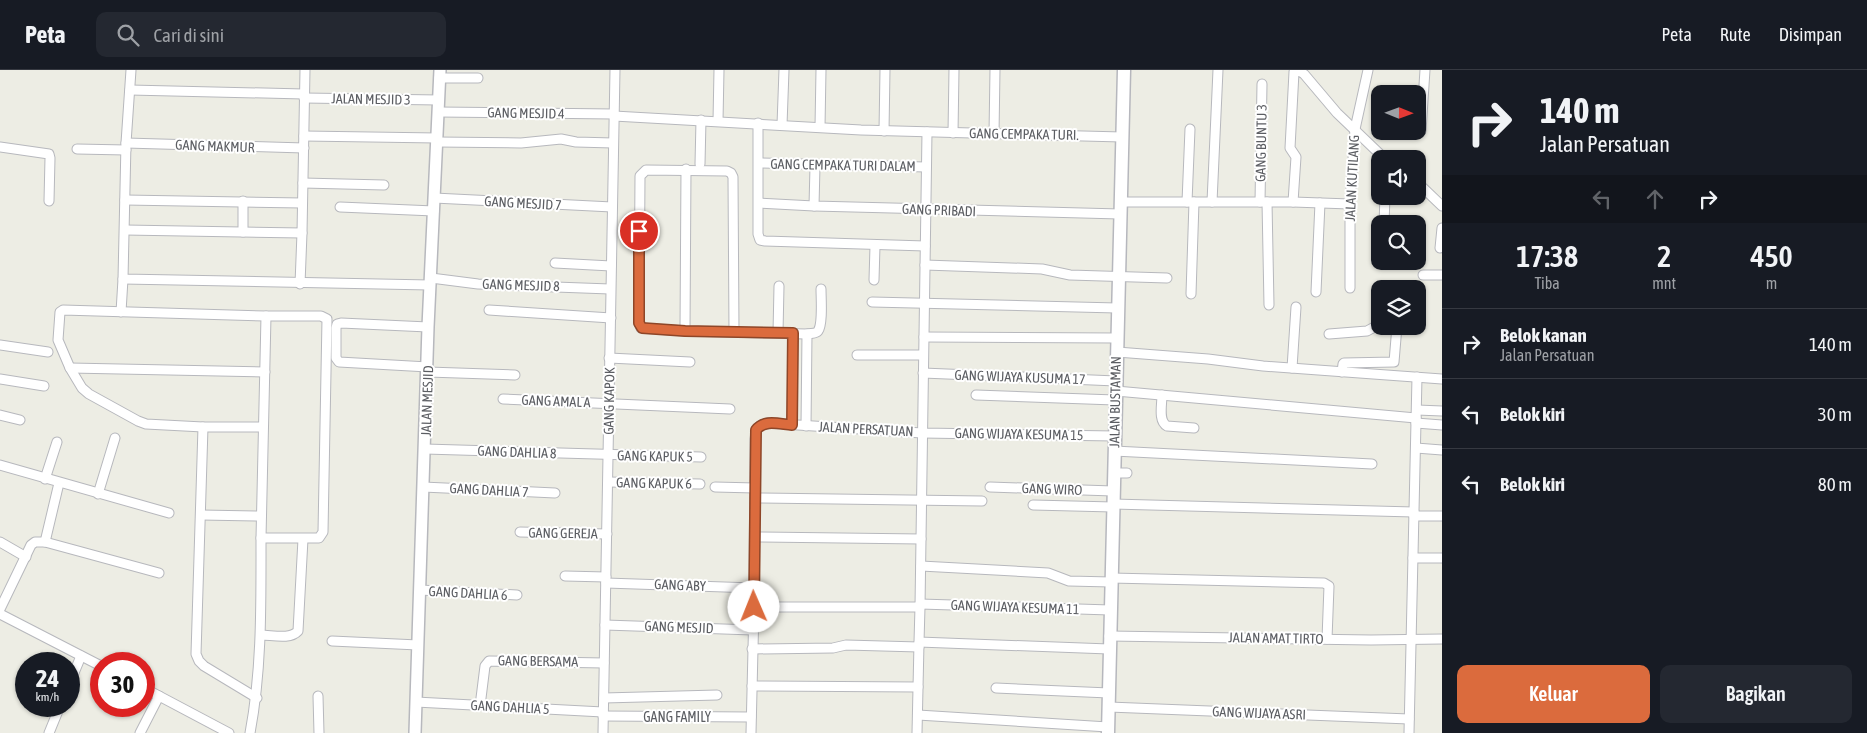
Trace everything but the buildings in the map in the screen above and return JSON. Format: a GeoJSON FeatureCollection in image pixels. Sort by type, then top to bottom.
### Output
{"type":"FeatureCollection","features":[{"type":"Feature","properties":{"kind":"main road","name":"JALAN BUSTAMAN"},"geometry":{"type":"LineString","coordinates":[[1108,730],[1124,70]]}},
{"type":"Feature","properties":{"kind":"street"},"geometry":{"type":"LineString","coordinates":[[121,312],[126,147],[131,70]]}},
{"type":"Feature","properties":{"kind":"street"},"geometry":{"type":"LineString","coordinates":[[300,284],[304,70]]}},
{"type":"Feature","properties":{"kind":"street","name":"GANG KAPOK"},"geometry":{"type":"LineString","coordinates":[[603,733],[615,70]]}},
{"type":"Feature","properties":{"kind":"street"},"geometry":{"type":"LineString","coordinates":[[718,121],[719,70]]}},
{"type":"Feature","properties":{"kind":"street"},"geometry":{"type":"LineString","coordinates":[[782,125],[784,70]]}},
{"type":"Feature","properties":{"kind":"street"},"geometry":{"type":"LineString","coordinates":[[820,127],[821,70]]}},
{"type":"Feature","properties":{"kind":"street"},"geometry":{"type":"LineString","coordinates":[[884,130],[885,70]]}},
{"type":"Feature","properties":{"kind":"street"},"geometry":{"type":"LineString","coordinates":[[953,133],[954,70]]}},
{"type":"Feature","properties":{"kind":"street"},"geometry":{"type":"LineString","coordinates":[[994,134],[995,70]]}},
{"type":"Feature","properties":{"kind":"street"},"geometry":{"type":"LineString","coordinates":[[1212,202],[1218,70]]}},
{"type":"Feature","properties":{"kind":"street","name":"JALAN KUTILANG"},"geometry":{"type":"LineString","coordinates":[[1350,288],[1350,204],[1355,129],[1368,70]]}},
{"type":"Feature","properties":{"kind":"street"},"geometry":{"type":"LineString","coordinates":[[1424,85],[1425,70]]}},
{"type":"Feature","properties":{"kind":"street"},"geometry":{"type":"LineString","coordinates":[[1293,202],[1296,157],[1290,148],[1294,72],[1299,71],[1304,74],[1337,113],[1376,150]]}},
{"type":"Feature","properties":{"kind":"street"},"geometry":{"type":"LineString","coordinates":[[440,74],[478,78]]}},
{"type":"Feature","properties":{"kind":"street","name":"JALAN MESJID"},"geometry":{"type":"LineString","coordinates":[[415,733],[428,327],[440,74]]}},
{"type":"Feature","properties":{"kind":"street","name":"GANG BUNTU 3"},"geometry":{"type":"LineString","coordinates":[[1262,84],[1263,202],[1269,305]]}},
{"type":"Feature","properties":{"kind":"street","name":"JALAN MESJID 3"},"geometry":{"type":"LineString","coordinates":[[130,90],[304,96],[438,106]]}},
{"type":"Feature","properties":{"kind":"street","name":"GANG MESJID 4"},"geometry":{"type":"LineString","coordinates":[[438,106],[758,123]]}},
{"type":"Feature","properties":{"kind":"street"},"geometry":{"type":"LineString","coordinates":[[700,120],[700,164]]}},
{"type":"Feature","properties":{"kind":"street"},"geometry":{"type":"LineString","coordinates":[[758,123],[758,234],[762,241],[875,246],[925,246]]}},
{"type":"Feature","properties":{"kind":"street","name":"GANG CEMPAKA TURI."},"geometry":{"type":"LineString","coordinates":[[758,123],[926,132],[1122,137]]}},
{"type":"Feature","properties":{"kind":"street"},"geometry":{"type":"LineString","coordinates":[[1190,129],[1191,294]]}},
{"type":"Feature","properties":{"kind":"street"},"geometry":{"type":"LineString","coordinates":[[917,733],[926,132]]}},
{"type":"Feature","properties":{"kind":"street"},"geometry":{"type":"LineString","coordinates":[[304,136],[521,143],[561,139],[613,143]]}},
{"type":"Feature","properties":{"kind":"street"},"geometry":{"type":"LineString","coordinates":[[0,147],[48,154],[50,158],[49,201]]}},
{"type":"Feature","properties":{"kind":"street","name":"GANG MAKMUR"},"geometry":{"type":"LineString","coordinates":[[77,149],[126,147],[304,148]]}},
{"type":"Feature","properties":{"kind":"street","name":"GANG CEMPAKA TURI DALAM"},"geometry":{"type":"LineString","coordinates":[[759,163],[815,166],[926,167]]}},
{"type":"Feature","properties":{"kind":"street"},"geometry":{"type":"LineString","coordinates":[[814,206],[815,166]]}},
{"type":"Feature","properties":{"kind":"street"},"geometry":{"type":"LineString","coordinates":[[734,332],[733,177],[731,173],[727,171],[646,170],[640,176],[639,323],[644,329],[685,331],[734,332],[778,332],[807,334],[815,333],[820,328],[821,289]]}},
{"type":"Feature","properties":{"kind":"street"},"geometry":{"type":"LineString","coordinates":[[685,331],[686,170]]}},
{"type":"Feature","properties":{"kind":"street"},"geometry":{"type":"LineString","coordinates":[[303,183],[384,185]]}},
{"type":"Feature","properties":{"kind":"street"},"geometry":{"type":"LineString","coordinates":[[1426,190],[1442,206]]}},
{"type":"Feature","properties":{"kind":"street","name":"GANG MESJID 7"},"geometry":{"type":"LineString","coordinates":[[434,198],[612,207]]}},
{"type":"Feature","properties":{"kind":"street"},"geometry":{"type":"LineString","coordinates":[[125,200],[302,202]]}},
{"type":"Feature","properties":{"kind":"street"},"geometry":{"type":"LineString","coordinates":[[243,201],[243,232]]}},
{"type":"Feature","properties":{"kind":"street","name":"GANG PRIBADI"},"geometry":{"type":"LineString","coordinates":[[759,203],[925,209],[1120,208],[1191,202],[1350,204]]}},
{"type":"Feature","properties":{"kind":"street"},"geometry":{"type":"LineString","coordinates":[[1316,292],[1320,203]]}},
{"type":"Feature","properties":{"kind":"street"},"geometry":{"type":"LineString","coordinates":[[340,207],[434,211]]}},
{"type":"Feature","properties":{"kind":"street"},"geometry":{"type":"LineString","coordinates":[[1440,248],[1442,228]]}},
{"type":"Feature","properties":{"kind":"street"},"geometry":{"type":"LineString","coordinates":[[124,230],[302,233]]}},
{"type":"Feature","properties":{"kind":"street"},"geometry":{"type":"LineString","coordinates":[[874,280],[875,246]]}},
{"type":"Feature","properties":{"kind":"street"},"geometry":{"type":"LineString","coordinates":[[555,264],[612,266]]}},
{"type":"Feature","properties":{"kind":"street"},"geometry":{"type":"LineString","coordinates":[[925,266],[1042,269],[1070,275],[1166,278]]}},
{"type":"Feature","properties":{"kind":"street"},"geometry":{"type":"LineString","coordinates":[[1423,275],[1442,276]]}},
{"type":"Feature","properties":{"kind":"street","name":"GANG MESJID 8"},"geometry":{"type":"LineString","coordinates":[[123,279],[300,284],[431,282],[610,289]]}},
{"type":"Feature","properties":{"kind":"street"},"geometry":{"type":"LineString","coordinates":[[778,332],[779,286]]}},
{"type":"Feature","properties":{"kind":"street"},"geometry":{"type":"LineString","coordinates":[[872,302],[1118,308]]}},
{"type":"Feature","properties":{"kind":"street"},"geometry":{"type":"LineString","coordinates":[[1292,368],[1296,307]]}},
{"type":"Feature","properties":{"kind":"street"},"geometry":{"type":"LineString","coordinates":[[261,538],[319,538],[323,532],[328,322],[326,318],[321,316],[63,310],[60,312],[58,340],[70,368],[82,388],[138,422],[153,425],[203,427],[264,427]]}},
{"type":"Feature","properties":{"kind":"street"},"geometry":{"type":"LineString","coordinates":[[489,310],[611,318]]}},
{"type":"Feature","properties":{"kind":"street"},"geometry":{"type":"LineString","coordinates":[[250,733],[257,698],[261,634],[261,516],[266,316]]}},
{"type":"Feature","properties":{"kind":"street"},"geometry":{"type":"LineString","coordinates":[[428,327],[337,324],[336,358],[339,362],[515,375]]}},
{"type":"Feature","properties":{"kind":"street"},"geometry":{"type":"LineString","coordinates":[[1328,334],[1367,331],[1371,329]]}},
{"type":"Feature","properties":{"kind":"street"},"geometry":{"type":"LineString","coordinates":[[792,425],[793,333]]}},
{"type":"Feature","properties":{"kind":"street"},"geometry":{"type":"LineString","coordinates":[[806,426],[807,334]]}},
{"type":"Feature","properties":{"kind":"street"},"geometry":{"type":"LineString","coordinates":[[1342,372],[1342,364],[1344,363],[1394,361],[1396,335]]}},
{"type":"Feature","properties":{"kind":"street"},"geometry":{"type":"LineString","coordinates":[[924,337],[1117,338]]}},
{"type":"Feature","properties":{"kind":"street"},"geometry":{"type":"LineString","coordinates":[[0,345],[48,352]]}},
{"type":"Feature","properties":{"kind":"street"},"geometry":{"type":"LineString","coordinates":[[1116,352],[1442,379]]}},
{"type":"Feature","properties":{"kind":"street"},"geometry":{"type":"LineString","coordinates":[[857,355],[923,355]]}},
{"type":"Feature","properties":{"kind":"street"},"geometry":{"type":"LineString","coordinates":[[609,358],[690,362]]}},
{"type":"Feature","properties":{"kind":"street"},"geometry":{"type":"LineString","coordinates":[[70,368],[265,372]]}},
{"type":"Feature","properties":{"kind":"street","name":"GANG WIJAYA KUSUMA 17"},"geometry":{"type":"LineString","coordinates":[[923,373],[1116,391]]}},
{"type":"Feature","properties":{"kind":"street"},"geometry":{"type":"LineString","coordinates":[[1409,733],[1417,377]]}},
{"type":"Feature","properties":{"kind":"street"},"geometry":{"type":"LineString","coordinates":[[793,378],[806,378]]}},
{"type":"Feature","properties":{"kind":"street"},"geometry":{"type":"LineString","coordinates":[[0,379],[44,386]]}},
{"type":"Feature","properties":{"kind":"street"},"geometry":{"type":"LineString","coordinates":[[976,396],[1116,391],[1416,417],[1442,425]]}},
{"type":"Feature","properties":{"kind":"street"},"geometry":{"type":"LineString","coordinates":[[1162,395],[1161,419],[1164,425],[1194,428]]}},
{"type":"Feature","properties":{"kind":"street","name":"GANG AMAL A"},"geometry":{"type":"LineString","coordinates":[[503,399],[730,409]]}},
{"type":"Feature","properties":{"kind":"street"},"geometry":{"type":"LineString","coordinates":[[1416,417],[1442,411]]}},
{"type":"Feature","properties":{"kind":"street"},"geometry":{"type":"LineString","coordinates":[[0,415],[20,420]]}},
{"type":"Feature","properties":{"kind":"street","name":"JALAN PERSATUAN"},"geometry":{"type":"LineString","coordinates":[[751,733],[756,430],[760,425],[767,423],[922,433]]}},
{"type":"Feature","properties":{"kind":"street"},"geometry":{"type":"LineString","coordinates":[[203,427],[197,658],[204,666],[257,698]]}},
{"type":"Feature","properties":{"kind":"street","name":"GANG WIJAYA KESUMA 15"},"geometry":{"type":"LineString","coordinates":[[922,433],[1115,436]]}},
{"type":"Feature","properties":{"kind":"street"},"geometry":{"type":"LineString","coordinates":[[98,494],[116,438]]}},
{"type":"Feature","properties":{"kind":"street"},"geometry":{"type":"LineString","coordinates":[[46,479],[57,442]]}},
{"type":"Feature","properties":{"kind":"street"},"geometry":{"type":"LineString","coordinates":[[1416,448],[1442,450]]}},
{"type":"Feature","properties":{"kind":"street","name":"GANG DAHLIA 8"},"geometry":{"type":"LineString","coordinates":[[425,449],[608,456]]}},
{"type":"Feature","properties":{"kind":"street"},"geometry":{"type":"LineString","coordinates":[[1114,450],[1372,464]]}},
{"type":"Feature","properties":{"kind":"street","name":"GANG KAPUK 5"},"geometry":{"type":"LineString","coordinates":[[608,456],[702,457]]}},
{"type":"Feature","properties":{"kind":"street"},"geometry":{"type":"LineString","coordinates":[[0,465],[169,513]]}},
{"type":"Feature","properties":{"kind":"street"},"geometry":{"type":"LineString","coordinates":[[1114,472],[1127,473]]}},
{"type":"Feature","properties":{"kind":"street","name":"GANG KAPUK 6"},"geometry":{"type":"LineString","coordinates":[[609,482],[700,484]]}},
{"type":"Feature","properties":{"kind":"street"},"geometry":{"type":"LineString","coordinates":[[45,542],[59,483]]}},
{"type":"Feature","properties":{"kind":"street","name":"GANG DAHLIA 7"},"geometry":{"type":"LineString","coordinates":[[423,487],[556,493]]}},
{"type":"Feature","properties":{"kind":"street"},"geometry":{"type":"LineString","coordinates":[[715,487],[755,488]]}},
{"type":"Feature","properties":{"kind":"street","name":"GANG WIRO"},"geometry":{"type":"LineString","coordinates":[[990,487],[1113,501]]}},
{"type":"Feature","properties":{"kind":"street"},"geometry":{"type":"LineString","coordinates":[[755,498],[982,501]]}},
{"type":"Feature","properties":{"kind":"street"},"geometry":{"type":"LineString","coordinates":[[1032,505],[1113,501],[1442,516]]}},
{"type":"Feature","properties":{"kind":"street"},"geometry":{"type":"LineString","coordinates":[[201,515],[261,516]]}},
{"type":"Feature","properties":{"kind":"street","name":"GANG GEREJA"},"geometry":{"type":"LineString","coordinates":[[520,532],[607,534]]}},
{"type":"Feature","properties":{"kind":"street"},"geometry":{"type":"LineString","coordinates":[[755,537],[921,538]]}},
{"type":"Feature","properties":{"kind":"street"},"geometry":{"type":"LineString","coordinates":[[261,634],[290,636],[298,630],[303,539]]}},
{"type":"Feature","properties":{"kind":"street"},"geometry":{"type":"LineString","coordinates":[[0,542],[26,557]]}},
{"type":"Feature","properties":{"kind":"street"},"geometry":{"type":"LineString","coordinates":[[0,609],[33,543],[45,542],[159,574]]}},
{"type":"Feature","properties":{"kind":"street"},"geometry":{"type":"LineString","coordinates":[[1413,558],[1442,558]]}},
{"type":"Feature","properties":{"kind":"street"},"geometry":{"type":"LineString","coordinates":[[921,566],[1048,573],[1069,581],[1324,583],[1329,586],[1327,639]]}},
{"type":"Feature","properties":{"kind":"street","name":"GANG ABY"},"geometry":{"type":"LineString","coordinates":[[565,576],[754,588]]}},
{"type":"Feature","properties":{"kind":"street","name":"GANG DAHLIA 6"},"geometry":{"type":"LineString","coordinates":[[420,590],[517,595]]}},
{"type":"Feature","properties":{"kind":"street","name":"GANG WIJAYA KESUMA 11"},"geometry":{"type":"LineString","coordinates":[[754,607],[920,605],[1110,610]]}},
{"type":"Feature","properties":{"kind":"street"},"geometry":{"type":"LineString","coordinates":[[0,614],[90,660]]}},
{"type":"Feature","properties":{"kind":"street","name":"GANG MESJID"},"geometry":{"type":"LineString","coordinates":[[605,625],[753,630]]}},
{"type":"Feature","properties":{"kind":"street","name":"JALAN AMAT TIRTO"},"geometry":{"type":"LineString","coordinates":[[752,649],[833,648],[846,645],[1327,639],[1442,640]]}},
{"type":"Feature","properties":{"kind":"street"},"geometry":{"type":"LineString","coordinates":[[332,641],[418,645]]}},
{"type":"Feature","properties":{"kind":"street","name":"GANG BERSAMA"},"geometry":{"type":"LineString","coordinates":[[480,706],[486,666],[489,661],[604,663]]}},
{"type":"Feature","properties":{"kind":"street"},"geometry":{"type":"LineString","coordinates":[[752,686],[918,687]]}},
{"type":"Feature","properties":{"kind":"street"},"geometry":{"type":"LineString","coordinates":[[996,688],[1109,693]]}},
{"type":"Feature","properties":{"kind":"street"},"geometry":{"type":"LineString","coordinates":[[155,694],[229,733]]}},
{"type":"Feature","properties":{"kind":"street"},"geometry":{"type":"LineString","coordinates":[[604,698],[717,695]]}},
{"type":"Feature","properties":{"kind":"street"},"geometry":{"type":"LineString","coordinates":[[140,733],[159,696]]}},
{"type":"Feature","properties":{"kind":"street"},"geometry":{"type":"LineString","coordinates":[[318,696],[320,733]]}},
{"type":"Feature","properties":{"kind":"street","name":"GANG DAHLIA 5"},"geometry":{"type":"LineString","coordinates":[[416,702],[603,714]]}},
{"type":"Feature","properties":{"kind":"street","name":"GANG WIJAYA ASRI"},"geometry":{"type":"LineString","coordinates":[[1109,706],[1409,719]]}},
{"type":"Feature","properties":{"kind":"street","name":"GANG FAMILY"},"geometry":{"type":"LineString","coordinates":[[603,714],[751,717]]}},
{"type":"Feature","properties":{"kind":"street"},"geometry":{"type":"LineString","coordinates":[[918,715],[1108,730]]}},
{"type":"Feature","properties":{"kind":"street"},"geometry":{"type":"LineString","coordinates":[[49,733],[56,717]]}},
{"type":"Feature","properties":{"kind":"route"},"geometry":{"type":"LineString","coordinates":[[639,231],[639,323],[642,328],[685,331],[793,333],[792,425],[767,423],[760,425],[756,430],[754,439],[754,607]]}}]}
